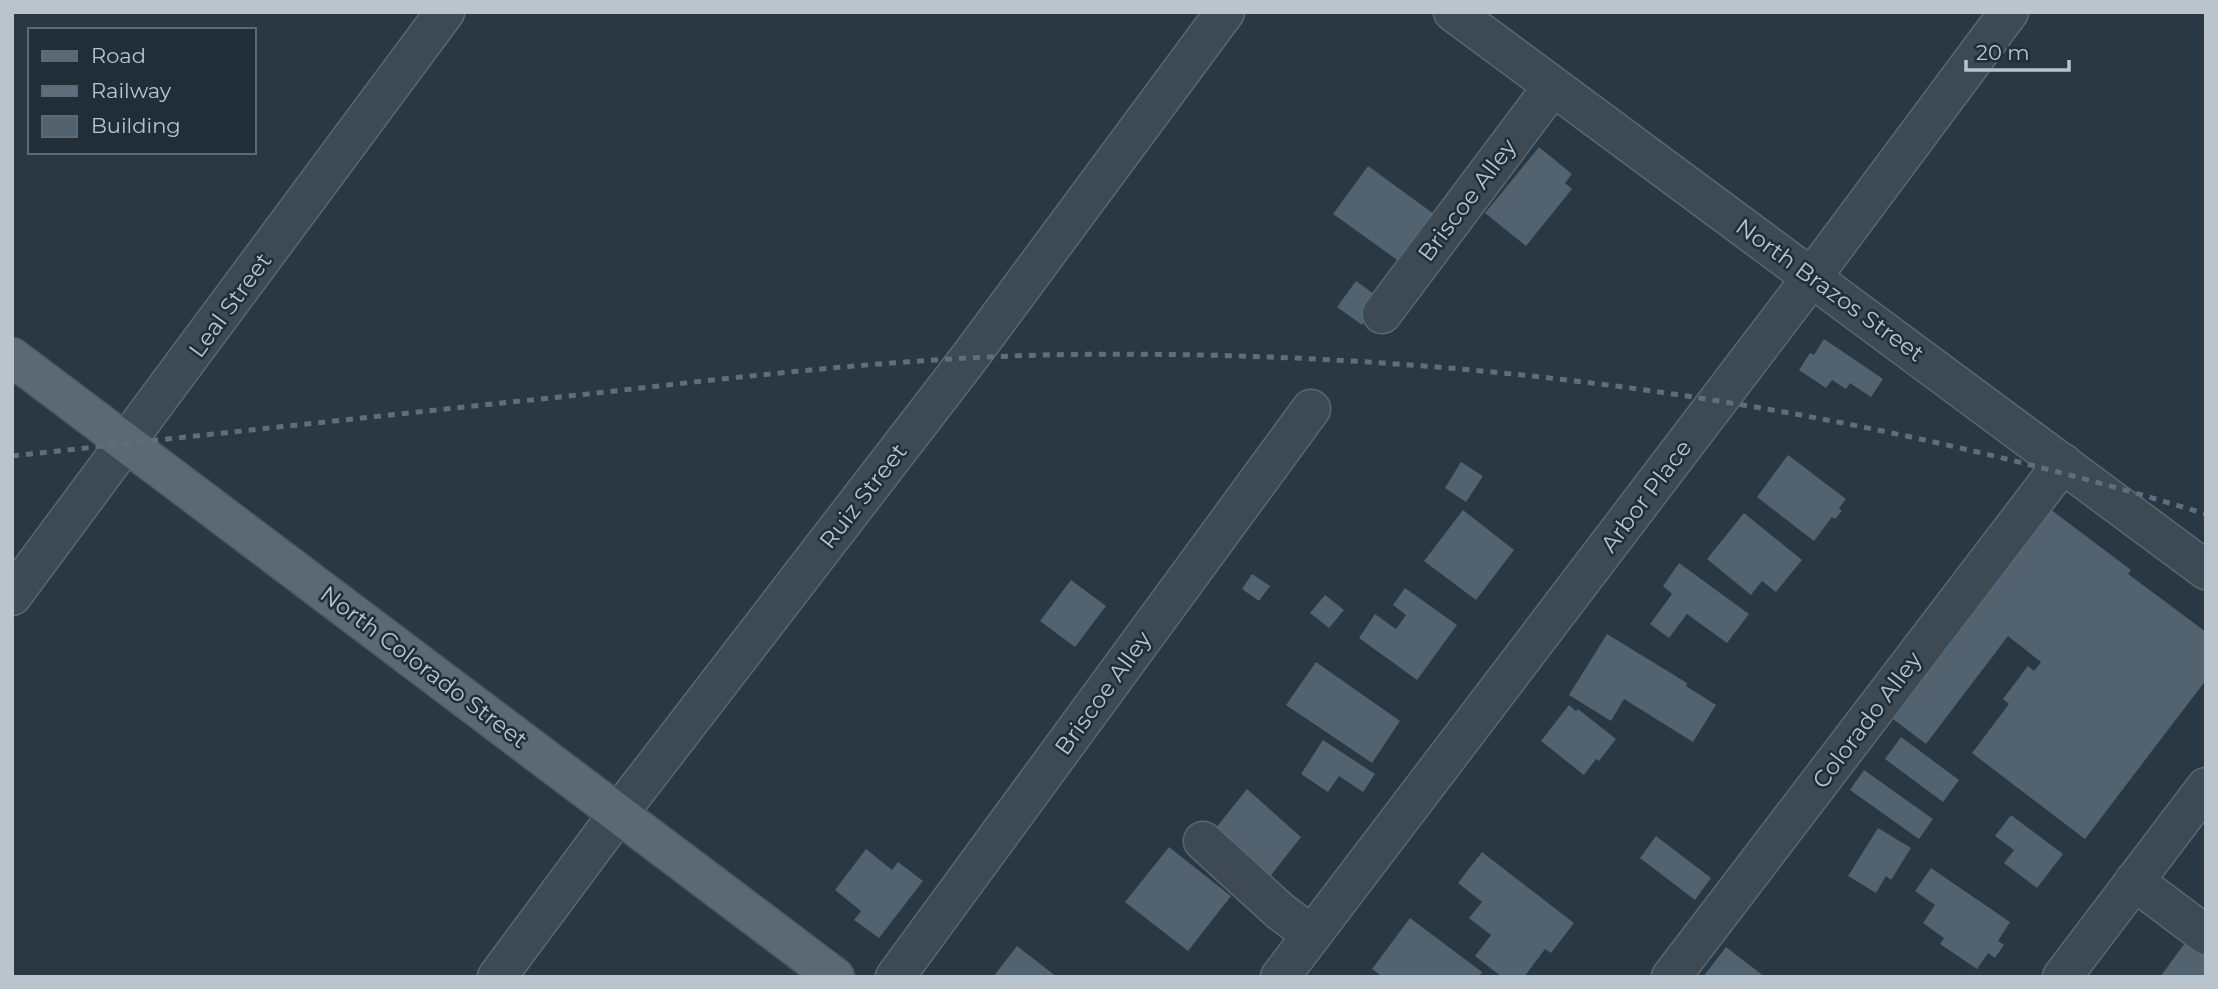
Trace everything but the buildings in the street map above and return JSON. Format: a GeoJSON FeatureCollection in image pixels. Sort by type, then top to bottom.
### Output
{"type":"FeatureCollection","features":[{"type":"Feature","properties":{"kind":"main road","name":"North Colorado Street"},"geometry":{"type":"LineString","coordinates":[[12,357],[835,977]]}},
{"type":"Feature","properties":{"kind":"street","name":"Leal Street"},"geometry":{"type":"LineString","coordinates":[[12,597],[445,12]]}},
{"type":"Feature","properties":{"kind":"street","name":"Ruiz Street"},"geometry":{"type":"LineString","coordinates":[[497,977],[618,814],[970,358],[1225,12]]}},
{"type":"Feature","properties":{"kind":"street","name":"North Brazos Street"},"geometry":{"type":"LineString","coordinates":[[1453,12],[2206,570]]}},
{"type":"Feature","properties":{"kind":"street","name":"Arbor Place"},"geometry":{"type":"LineString","coordinates":[[1280,977],[1812,277],[2009,12]]}},
{"type":"Feature","properties":{"kind":"street","name":"Briscoe Alley"},"geometry":{"type":"LineString","coordinates":[[1382,314],[1553,86]]}},
{"type":"Feature","properties":{"kind":"street","name":"Briscoe Alley"},"geometry":{"type":"LineString","coordinates":[[895,977],[1311,410]]}},
{"type":"Feature","properties":{"kind":"street","name":"Colorado Alley"},"geometry":{"type":"LineString","coordinates":[[1671,977],[2063,463]]}},
{"type":"Feature","properties":{"kind":"street"},"geometry":{"type":"LineString","coordinates":[[2062,977],[2206,787]]}},
{"type":"Feature","properties":{"kind":"street"},"geometry":{"type":"LineString","coordinates":[[1203,841],[1281,912],[1312,935]]}},
{"type":"Feature","properties":{"kind":"street"},"geometry":{"type":"LineString","coordinates":[[2134,881],[2206,935]]}},
{"type":"Feature","properties":{"kind":"railway"},"geometry":{"type":"LineString","coordinates":[[12,456],[871,365],[1042,355],[1190,355],[1337,360],[1484,371],[1630,388],[1776,411],[1920,439],[2064,474],[2206,514]]}}]}
